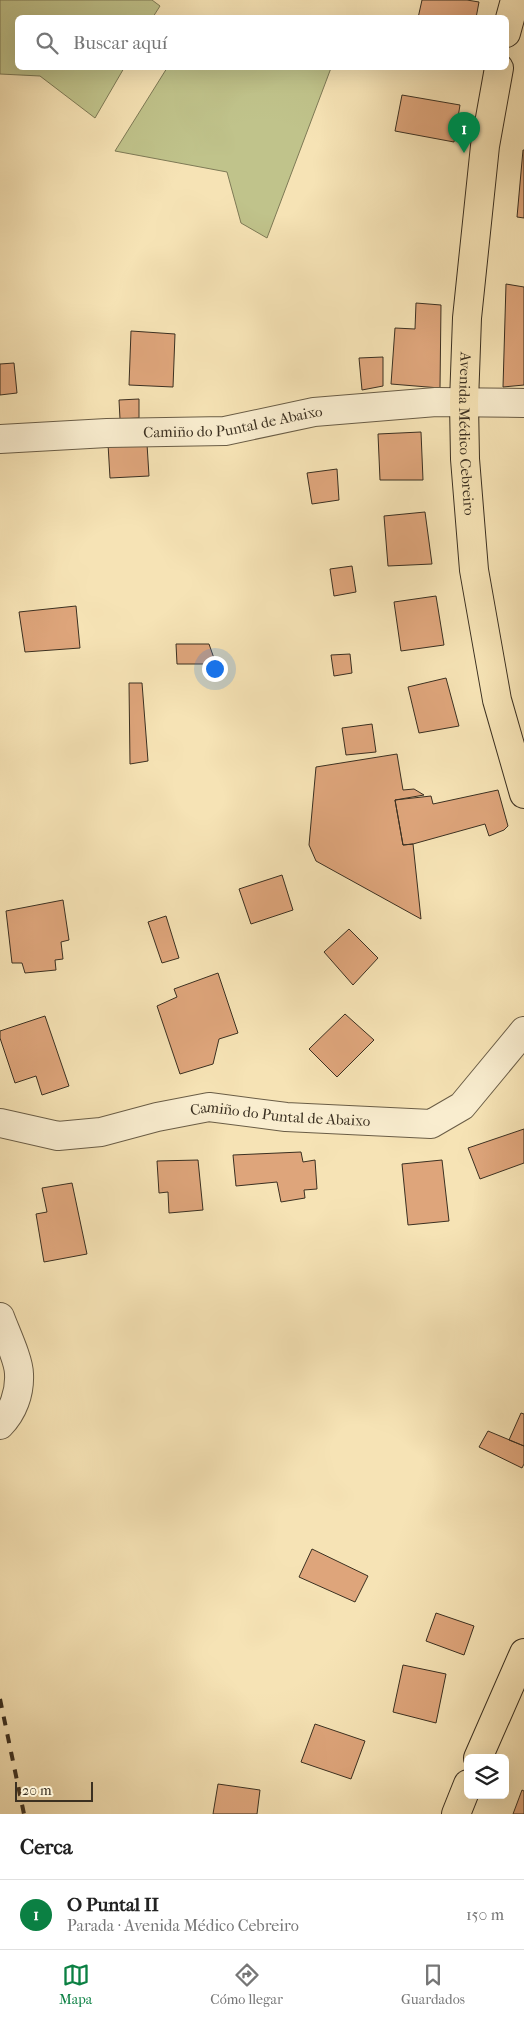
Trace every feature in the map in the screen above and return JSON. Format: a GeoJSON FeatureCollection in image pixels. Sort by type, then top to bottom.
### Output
{"type":"FeatureCollection","features":[{"type":"Feature","properties":{"kind":"main road"},"geometry":{"type":"LineString","coordinates":[[509,21],[514,0]]}},
{"type":"Feature","properties":{"kind":"main road","name":"Avenida Médico Cebreiro"},"geometry":{"type":"LineString","coordinates":[[499,70],[485,146],[467,318],[464,402],[465,459],[474,570],[497,700],[524,794]]}},
{"type":"Feature","properties":{"kind":"main road"},"geometry":{"type":"LineString","coordinates":[[480,1754],[524,1653]]}},
{"type":"Feature","properties":{"kind":"main road"},"geometry":{"type":"LineString","coordinates":[[456,1814],[464,1794]]}},
{"type":"Feature","properties":{"kind":"street","name":"Camiño do Puntal de Abaixo"},"geometry":{"type":"LineString","coordinates":[[0,439],[107,433],[225,431],[314,412],[436,402],[524,403]]}},
{"type":"Feature","properties":{"kind":"street","name":"Camiño do Puntal de Abaixo"},"geometry":{"type":"LineString","coordinates":[[0,1123],[58,1136],[101,1132],[157,1117],[209,1107],[286,1117],[431,1124],[462,1106],[524,1031]]}},
{"type":"Feature","properties":{"kind":"street"},"geometry":{"type":"LineString","coordinates":[[0,1317],[19,1373],[16,1400],[8,1418],[0,1425]]}},
{"type":"Feature","properties":{"kind":"green space"},"geometry":{"type":"Polygon","coordinates":[[[0,0],[152,0],[160,6],[154,15],[15,15],[15,70],[123,70],[95,118],[40,76],[0,74],[0,0]]]}},
{"type":"Feature","properties":{"kind":"green space"},"geometry":{"type":"Polygon","coordinates":[[[166,70],[330,70],[267,238],[241,223],[227,172],[115,151],[166,70]]]}},
{"type":"Feature","properties":{"kind":"building"},"geometry":{"type":"Polygon","coordinates":[[[422,0],[467,0],[479,2],[477,15],[419,15],[422,0]]]}},
{"type":"Feature","properties":{"kind":"building"},"geometry":{"type":"Polygon","coordinates":[[[402,95],[460,105],[454,142],[395,131],[402,95]]]}},
{"type":"Feature","properties":{"kind":"building"},"geometry":{"type":"Polygon","coordinates":[[[524,150],[524,218],[517,217],[524,150]]]}},
{"type":"Feature","properties":{"kind":"building"},"geometry":{"type":"Polygon","coordinates":[[[506,284],[524,287],[524,385],[503,387],[506,284]]]}},
{"type":"Feature","properties":{"kind":"building"},"geometry":{"type":"Polygon","coordinates":[[[416,303],[441,305],[440,388],[391,384],[395,328],[415,329],[416,303]]]}},
{"type":"Feature","properties":{"kind":"building"},"geometry":{"type":"Polygon","coordinates":[[[131,331],[175,334],[173,387],[129,385],[131,331]]]}},
{"type":"Feature","properties":{"kind":"building"},"geometry":{"type":"Polygon","coordinates":[[[383,357],[383,386],[362,390],[359,358],[383,357]]]}},
{"type":"Feature","properties":{"kind":"building"},"geometry":{"type":"Polygon","coordinates":[[[14,363],[17,393],[0,395],[0,364],[14,363]]]}},
{"type":"Feature","properties":{"kind":"building"},"geometry":{"type":"Polygon","coordinates":[[[139,399],[139,418],[120,419],[119,400],[139,399]]]}},
{"type":"Feature","properties":{"kind":"building"},"geometry":{"type":"Polygon","coordinates":[[[421,432],[423,480],[380,480],[378,434],[421,432]]]}},
{"type":"Feature","properties":{"kind":"building"},"geometry":{"type":"Polygon","coordinates":[[[108,444],[147,444],[149,476],[110,478],[108,444]]]}},
{"type":"Feature","properties":{"kind":"building"},"geometry":{"type":"Polygon","coordinates":[[[337,469],[339,500],[312,504],[307,473],[337,469]]]}},
{"type":"Feature","properties":{"kind":"building"},"geometry":{"type":"Polygon","coordinates":[[[425,512],[432,564],[388,566],[384,516],[425,512]]]}},
{"type":"Feature","properties":{"kind":"building"},"geometry":{"type":"Polygon","coordinates":[[[352,566],[356,592],[334,596],[330,569],[352,566]]]}},
{"type":"Feature","properties":{"kind":"building"},"geometry":{"type":"Polygon","coordinates":[[[436,596],[444,645],[401,651],[394,602],[436,596]]]}},
{"type":"Feature","properties":{"kind":"building"},"geometry":{"type":"Polygon","coordinates":[[[76,606],[80,648],[25,652],[19,612],[76,606]]]}},
{"type":"Feature","properties":{"kind":"building"},"geometry":{"type":"Polygon","coordinates":[[[176,644],[209,644],[216,664],[177,664],[176,644]]]}},
{"type":"Feature","properties":{"kind":"building"},"geometry":{"type":"Polygon","coordinates":[[[350,654],[352,673],[334,676],[331,655],[350,654]]]}},
{"type":"Feature","properties":{"kind":"building"},"geometry":{"type":"Polygon","coordinates":[[[446,678],[459,726],[419,733],[408,687],[446,678]]]}},
{"type":"Feature","properties":{"kind":"building"},"geometry":{"type":"Polygon","coordinates":[[[129,683],[142,683],[148,761],[130,764],[129,683]]]}},
{"type":"Feature","properties":{"kind":"building"},"geometry":{"type":"Polygon","coordinates":[[[372,724],[376,752],[346,755],[342,728],[372,724]]]}},
{"type":"Feature","properties":{"kind":"building"},"geometry":{"type":"Polygon","coordinates":[[[397,754],[403,790],[414,789],[424,795],[395,800],[403,845],[413,844],[421,919],[316,861],[309,845],[316,767],[397,754]]]}},
{"type":"Feature","properties":{"kind":"building"},"geometry":{"type":"Polygon","coordinates":[[[498,790],[508,826],[504,830],[489,836],[485,824],[413,844],[403,845],[395,800],[431,796],[433,804],[498,790]]]}},
{"type":"Feature","properties":{"kind":"building"},"geometry":{"type":"Polygon","coordinates":[[[282,875],[293,910],[251,924],[239,889],[282,875]]]}},
{"type":"Feature","properties":{"kind":"building"},"geometry":{"type":"Polygon","coordinates":[[[63,900],[69,940],[61,942],[63,959],[55,960],[56,970],[25,973],[22,963],[12,963],[6,911],[63,900]]]}},
{"type":"Feature","properties":{"kind":"building"},"geometry":{"type":"Polygon","coordinates":[[[166,916],[179,958],[162,963],[148,922],[166,916]]]}},
{"type":"Feature","properties":{"kind":"building"},"geometry":{"type":"Polygon","coordinates":[[[349,929],[378,958],[353,985],[324,952],[349,929]]]}},
{"type":"Feature","properties":{"kind":"building"},"geometry":{"type":"Polygon","coordinates":[[[218,973],[238,1033],[219,1039],[213,1064],[180,1074],[157,1006],[177,997],[174,989],[218,973]]]}},
{"type":"Feature","properties":{"kind":"building"},"geometry":{"type":"Polygon","coordinates":[[[345,1014],[374,1040],[337,1077],[309,1049],[345,1014]]]}},
{"type":"Feature","properties":{"kind":"building"},"geometry":{"type":"Polygon","coordinates":[[[45,1016],[69,1086],[42,1095],[36,1076],[15,1083],[0,1038],[0,1031],[45,1016]]]}},
{"type":"Feature","properties":{"kind":"building"},"geometry":{"type":"Polygon","coordinates":[[[524,1129],[524,1163],[480,1179],[468,1148],[524,1129]]]}},
{"type":"Feature","properties":{"kind":"building"},"geometry":{"type":"Polygon","coordinates":[[[301,1152],[303,1162],[315,1160],[317,1189],[304,1190],[305,1198],[281,1202],[277,1182],[236,1186],[233,1155],[301,1152]]]}},
{"type":"Feature","properties":{"kind":"building"},"geometry":{"type":"Polygon","coordinates":[[[198,1160],[203,1210],[169,1213],[168,1192],[159,1193],[157,1161],[198,1160]]]}},
{"type":"Feature","properties":{"kind":"building"},"geometry":{"type":"Polygon","coordinates":[[[442,1160],[449,1221],[408,1225],[402,1164],[442,1160]]]}},
{"type":"Feature","properties":{"kind":"building"},"geometry":{"type":"Polygon","coordinates":[[[72,1183],[87,1254],[44,1262],[36,1214],[47,1212],[42,1188],[72,1183]]]}},
{"type":"Feature","properties":{"kind":"building"},"geometry":{"type":"Polygon","coordinates":[[[521,1413],[524,1414],[524,1446],[509,1440],[521,1413]]]}},
{"type":"Feature","properties":{"kind":"building"},"geometry":{"type":"Polygon","coordinates":[[[488,1431],[524,1446],[524,1464],[522,1468],[479,1447],[488,1431]]]}},
{"type":"Feature","properties":{"kind":"building"},"geometry":{"type":"Polygon","coordinates":[[[312,1549],[368,1576],[355,1602],[299,1577],[312,1549]]]}},
{"type":"Feature","properties":{"kind":"building"},"geometry":{"type":"Polygon","coordinates":[[[436,1613],[474,1626],[464,1655],[426,1641],[436,1613]]]}},
{"type":"Feature","properties":{"kind":"building"},"geometry":{"type":"Polygon","coordinates":[[[403,1665],[446,1674],[436,1723],[393,1712],[403,1665]]]}},
{"type":"Feature","properties":{"kind":"building"},"geometry":{"type":"Polygon","coordinates":[[[315,1724],[365,1741],[351,1779],[301,1762],[315,1724]]]}},
{"type":"Feature","properties":{"kind":"building"},"geometry":{"type":"Polygon","coordinates":[[[218,1784],[260,1790],[257,1814],[213,1814],[218,1784]]]}},
{"type":"Feature","properties":{"kind":"building"},"geometry":{"type":"Polygon","coordinates":[[[522,1790],[524,1791],[524,1814],[513,1814],[522,1790]]]}},
{"type":"Feature","properties":{"kind":"railway"},"geometry":{"type":"LineString","coordinates":[[0,1699],[24,1814]]}},
{"type":"Feature","properties":{"kind":"place","name":"O Puntal II"},"geometry":{"type":"Point","coordinates":[464,153]}}]}
